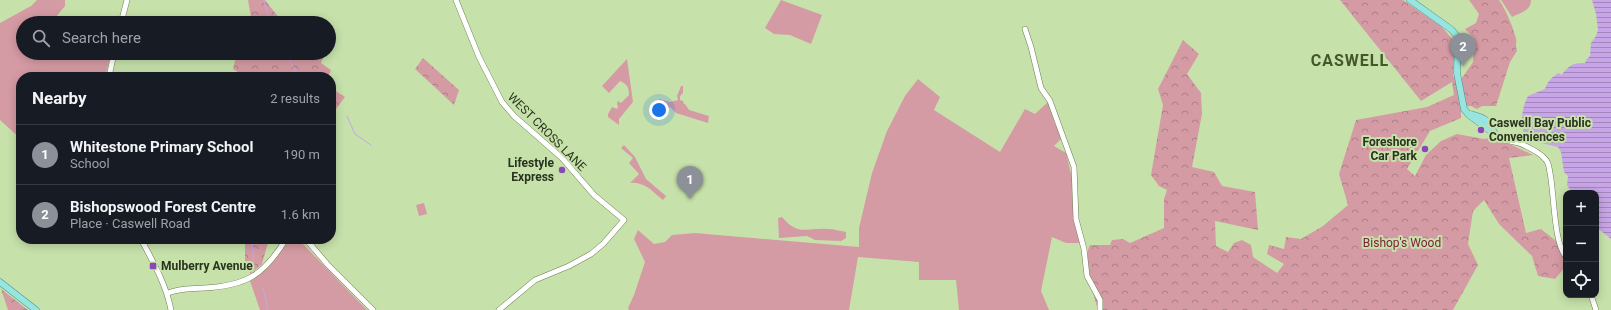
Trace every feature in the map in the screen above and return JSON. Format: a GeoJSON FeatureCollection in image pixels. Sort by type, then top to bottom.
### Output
{"type":"FeatureCollection","features":[{"type":"Feature","properties":{"kind":"main road"},"geometry":{"type":"LineString","coordinates":[[1410,0],[1452,30],[1458,38],[1458,73],[1462,105],[1466,112],[1496,135]]}},
{"type":"Feature","properties":{"kind":"main road"},"geometry":{"type":"LineString","coordinates":[[0,282],[36,310]]}},
{"type":"Feature","properties":{"kind":"street"},"geometry":{"type":"LineString","coordinates":[[123,16],[127,0]]}},
{"type":"Feature","properties":{"kind":"street","name":"WEST CROSS LANE"},"geometry":{"type":"LineString","coordinates":[[456,0],[479,57],[502,102],[514,116],[562,158],[594,194],[624,220],[592,254],[536,280],[499,310]]}},
{"type":"Feature","properties":{"kind":"street"},"geometry":{"type":"LineString","coordinates":[[1025,29],[1031,47],[1040,88],[1050,101],[1074,167],[1076,219],[1084,250],[1087,276],[1100,300],[1100,310]]}},
{"type":"Feature","properties":{"kind":"street"},"geometry":{"type":"LineString","coordinates":[[110,72],[113,60]]}},
{"type":"Feature","properties":{"kind":"street"},"geometry":{"type":"LineString","coordinates":[[1496,135],[1503,140],[1521,144],[1547,160],[1552,182],[1556,228],[1560,250],[1563,253]]}},
{"type":"Feature","properties":{"kind":"street"},"geometry":{"type":"LineString","coordinates":[[144,244],[168,293],[171,310]]}},
{"type":"Feature","properties":{"kind":"street"},"geometry":{"type":"LineString","coordinates":[[168,293],[181,289],[230,285],[251,278],[271,262],[283,244]]}},
{"type":"Feature","properties":{"kind":"street"},"geometry":{"type":"LineString","coordinates":[[310,244],[328,265],[373,310]]}},
{"type":"Feature","properties":{"kind":"street"},"geometry":{"type":"LineString","coordinates":[[1592,298],[1596,310]]}},
{"type":"Feature","properties":{"kind":"green space"},"geometry":{"type":"Polygon","coordinates":[[[37,0],[65,0],[65,6],[57,16],[16,16],[16,60],[109,60],[106,72],[16,72],[16,134],[0,120],[0,23],[31,6],[37,0]]]}},
{"type":"Feature","properties":{"kind":"green space"},"geometry":{"type":"Polygon","coordinates":[[[248,0],[265,0],[278,16],[251,16],[248,0]]]}},
{"type":"Feature","properties":{"kind":"green space"},"geometry":{"type":"Polygon","coordinates":[[[781,0],[822,15],[811,44],[790,35],[774,34],[765,28],[781,0]]]}},
{"type":"Feature","properties":{"kind":"green space","name":"Bishop's Wood"},"geometry":{"type":"Polygon","coordinates":[[[1340,0],[1403,0],[1441,26],[1455,42],[1453,76],[1460,81],[1473,62],[1474,38],[1465,29],[1476,23],[1479,14],[1469,0],[1499,0],[1513,28],[1516,38],[1517,51],[1510,62],[1496,106],[1482,106],[1477,109],[1471,106],[1461,107],[1461,118],[1430,131],[1407,169],[1415,176],[1426,155],[1441,141],[1457,134],[1484,139],[1492,137],[1533,155],[1509,158],[1526,233],[1541,229],[1556,241],[1561,254],[1563,255],[1563,270],[1555,279],[1538,276],[1532,256],[1499,224],[1484,200],[1473,211],[1468,244],[1478,265],[1453,310],[1098,310],[1087,259],[1090,245],[1110,245],[1112,240],[1123,239],[1130,243],[1164,228],[1164,199],[1167,190],[1159,186],[1151,175],[1163,105],[1158,89],[1183,40],[1199,54],[1187,74],[1201,93],[1202,114],[1192,167],[1214,172],[1222,186],[1255,192],[1258,230],[1215,221],[1216,246],[1228,252],[1234,243],[1242,240],[1251,245],[1253,257],[1277,273],[1284,264],[1267,254],[1269,245],[1284,249],[1286,237],[1301,239],[1323,226],[1348,205],[1339,174],[1356,120],[1427,107],[1454,95],[1452,82],[1421,101],[1340,0]]]}},
{"type":"Feature","properties":{"kind":"green space"},"geometry":{"type":"Polygon","coordinates":[[[1501,0],[1531,0],[1531,4],[1522,13],[1512,17],[1501,0]]]}},
{"type":"Feature","properties":{"kind":"green space"},"geometry":{"type":"Polygon","coordinates":[[[423,58],[459,90],[454,105],[415,69],[423,58]]]}},
{"type":"Feature","properties":{"kind":"green space"},"geometry":{"type":"Polygon","coordinates":[[[627,59],[633,102],[619,119],[619,125],[608,117],[608,114],[612,107],[617,109],[618,101],[621,103],[629,95],[628,88],[620,81],[609,93],[602,86],[627,59]]]}},
{"type":"Feature","properties":{"kind":"green space"},"geometry":{"type":"Polygon","coordinates":[[[235,60],[322,60],[321,63],[331,70],[330,72],[238,72],[233,69],[235,60]]]}},
{"type":"Feature","properties":{"kind":"green space"},"geometry":{"type":"Polygon","coordinates":[[[918,79],[940,97],[934,110],[1000,152],[1025,109],[1035,114],[1048,102],[1055,124],[1062,138],[1054,146],[1066,153],[1072,178],[1081,243],[1066,243],[1052,237],[1041,291],[1049,310],[959,310],[956,280],[919,280],[919,262],[858,257],[849,310],[629,310],[628,308],[645,262],[634,239],[638,230],[654,244],[665,242],[672,235],[695,233],[859,247],[859,228],[872,173],[887,131],[905,96],[918,79]]]}},
{"type":"Feature","properties":{"kind":"green space"},"geometry":{"type":"Polygon","coordinates":[[[681,86],[683,86],[683,93],[680,96],[680,100],[683,101],[689,110],[709,116],[708,123],[676,113],[671,108],[658,103],[659,99],[670,102],[678,100],[677,96],[681,86]]]}},
{"type":"Feature","properties":{"kind":"green space"},"geometry":{"type":"Polygon","coordinates":[[[336,91],[345,97],[336,109],[336,91]]]}},
{"type":"Feature","properties":{"kind":"green space"},"geometry":{"type":"Polygon","coordinates":[[[624,145],[635,157],[646,179],[666,196],[663,200],[644,185],[630,183],[639,174],[629,163],[633,158],[621,148],[624,145]]]}},
{"type":"Feature","properties":{"kind":"green space"},"geometry":{"type":"Polygon","coordinates":[[[424,203],[427,214],[419,216],[416,205],[424,203]]]}},
{"type":"Feature","properties":{"kind":"green space"},"geometry":{"type":"Polygon","coordinates":[[[782,217],[793,227],[798,229],[820,229],[846,232],[846,238],[841,241],[815,240],[807,236],[779,238],[778,218],[782,217]]]}},
{"type":"Feature","properties":{"kind":"green space"},"geometry":{"type":"Polygon","coordinates":[[[245,244],[268,244],[262,264],[250,274],[249,261],[245,262],[245,244]]]}},
{"type":"Feature","properties":{"kind":"green space"},"geometry":{"type":"Polygon","coordinates":[[[286,244],[303,244],[367,310],[260,310],[250,281],[263,271],[286,244]]]}},
{"type":"Feature","properties":{"kind":"green space"},"geometry":{"type":"Polygon","coordinates":[[[1,289],[28,310],[8,310],[1,289]]]}},
{"type":"Feature","properties":{"kind":"shaded area"},"geometry":{"type":"Polygon","coordinates":[[[1592,0],[1611,0],[1611,239],[1599,229],[1599,190],[1570,190],[1567,185],[1568,176],[1564,172],[1561,152],[1558,147],[1533,141],[1524,137],[1522,116],[1528,96],[1545,89],[1548,82],[1554,76],[1559,73],[1561,75],[1573,64],[1585,63],[1590,56],[1591,43],[1598,30],[1592,0]]]}},
{"type":"Feature","properties":{"kind":"waterway"},"geometry":{"type":"LineString","coordinates":[[264,0],[268,16]]}},
{"type":"Feature","properties":{"kind":"waterway"},"geometry":{"type":"LineString","coordinates":[[290,60],[294,69],[298,72]]}},
{"type":"Feature","properties":{"kind":"waterway"},"geometry":{"type":"LineString","coordinates":[[347,116],[355,134],[371,145]]}},
{"type":"Feature","properties":{"kind":"waterway"},"geometry":{"type":"LineString","coordinates":[[252,244],[254,267]]}},
{"type":"Feature","properties":{"kind":"waterway"},"geometry":{"type":"LineString","coordinates":[[263,288],[268,310]]}},
{"type":"Feature","properties":{"kind":"place","name":"Bishopswood Forest Centre"},"geometry":{"type":"Point","coordinates":[1463,66]}},
{"type":"Feature","properties":{"kind":"place","name":"Caswell Bay Public Conveniences"},"geometry":{"type":"Point","coordinates":[1481,130]}},
{"type":"Feature","properties":{"kind":"place","name":"Foreshore Car Park"},"geometry":{"type":"Point","coordinates":[1425,149]}},
{"type":"Feature","properties":{"kind":"place","name":"Lifestyle Express"},"geometry":{"type":"Point","coordinates":[562,170]}},
{"type":"Feature","properties":{"kind":"place","name":"Whitestone Primary School"},"geometry":{"type":"Point","coordinates":[690,199]}},
{"type":"Feature","properties":{"kind":"place","name":"Mulberry Avenue"},"geometry":{"type":"Point","coordinates":[153,266]}},
{"type":"Feature","properties":{"kind":"district","name":"CASWELL"},"geometry":{"type":"Point","coordinates":[1350,60]}}]}
